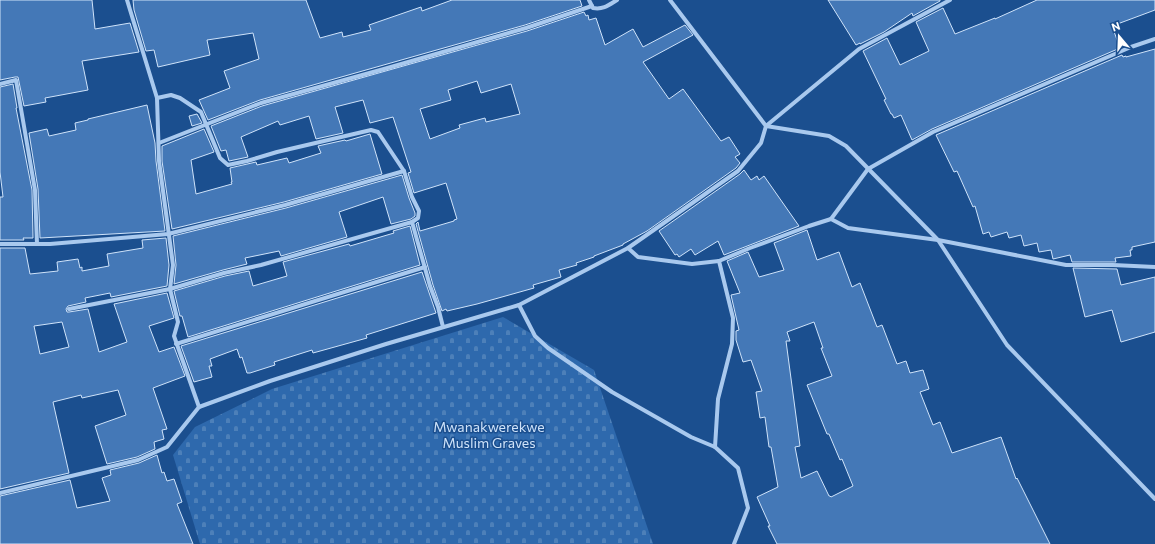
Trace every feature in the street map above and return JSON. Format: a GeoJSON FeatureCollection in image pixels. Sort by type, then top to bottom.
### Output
{"type":"FeatureCollection","features":[{"type":"Feature","properties":{"kind":"street"},"geometry":{"type":"LineString","coordinates":[[126,0],[157,98],[159,161],[172,265],[170,288],[178,322],[174,336],[199,407]]}},
{"type":"Feature","properties":{"kind":"street"},"geometry":{"type":"LineString","coordinates":[[589,0],[593,8],[599,10],[617,0]]}},
{"type":"Feature","properties":{"kind":"street"},"geometry":{"type":"LineString","coordinates":[[670,0],[766,126],[829,136],[846,146],[938,240],[1007,345],[1155,499]]}},
{"type":"Feature","properties":{"kind":"street"},"geometry":{"type":"LineString","coordinates":[[0,493],[138,460],[167,447],[199,407],[270,381],[386,344],[519,305],[628,248],[738,171],[761,143],[766,126],[859,49],[950,0]]}},
{"type":"Feature","properties":{"kind":"street"},"geometry":{"type":"LineString","coordinates":[[159,143],[261,103],[511,32],[592,6]]}},
{"type":"Feature","properties":{"kind":"street"},"geometry":{"type":"LineString","coordinates":[[628,248],[638,257],[692,264],[719,261],[750,248],[831,219],[868,169],[932,132],[1131,47],[1155,39]]}},
{"type":"Feature","properties":{"kind":"street"},"geometry":{"type":"LineString","coordinates":[[0,84],[16,80],[35,190],[37,244]]}},
{"type":"Feature","properties":{"kind":"street"},"geometry":{"type":"LineString","coordinates":[[69,309],[170,288],[224,273],[261,265],[412,222],[418,218],[419,211],[412,197],[404,171],[378,132],[371,130],[228,165],[220,158],[201,112],[180,98],[171,95],[157,98]]}},
{"type":"Feature","properties":{"kind":"street"},"geometry":{"type":"LineString","coordinates":[[0,244],[50,244],[168,234],[285,206],[404,171]]}},
{"type":"Feature","properties":{"kind":"street"},"geometry":{"type":"LineString","coordinates":[[831,219],[848,228],[938,240],[1066,265],[1113,264],[1155,267]]}},
{"type":"Feature","properties":{"kind":"street"},"geometry":{"type":"LineString","coordinates":[[412,222],[443,327]]}},
{"type":"Feature","properties":{"kind":"street"},"geometry":{"type":"LineString","coordinates":[[715,447],[718,399],[732,344],[734,318],[719,261]]}},
{"type":"Feature","properties":{"kind":"street"},"geometry":{"type":"LineString","coordinates":[[176,344],[425,267]]}},
{"type":"Feature","properties":{"kind":"street"},"geometry":{"type":"LineString","coordinates":[[519,305],[535,336],[548,348],[612,392],[691,437],[715,447],[738,468],[748,508],[734,544]]}},
{"type":"Feature","properties":{"kind":"green space","name":"Mwanakwerekwe Muslim Graves"},"geometry":{"type":"Polygon","coordinates":[[[503,317],[594,370],[653,544],[200,544],[173,455],[195,427],[272,389],[503,317]]]}},
{"type":"Feature","properties":{"kind":"building"},"geometry":{"type":"Polygon","coordinates":[[[0,0],[92,0],[95,29],[130,23],[139,52],[82,61],[88,90],[45,98],[46,102],[24,106],[18,77],[0,80],[0,0]]]}},
{"type":"Feature","properties":{"kind":"building"},"geometry":{"type":"Polygon","coordinates":[[[133,0],[306,0],[320,38],[342,32],[343,37],[371,30],[369,25],[421,7],[422,11],[452,0],[580,0],[582,6],[525,25],[260,100],[208,120],[199,100],[230,88],[224,71],[259,59],[253,33],[207,40],[210,55],[158,67],[154,50],[146,51],[134,10],[133,0]]]}},
{"type":"Feature","properties":{"kind":"building"},"geometry":{"type":"Polygon","coordinates":[[[828,0],[940,1],[913,16],[912,13],[884,32],[856,45],[828,0]]]}},
{"type":"Feature","properties":{"kind":"building"},"geometry":{"type":"Polygon","coordinates":[[[1037,0],[1155,0],[1155,10],[1112,26],[1120,48],[932,129],[912,140],[901,115],[894,118],[891,114],[884,100],[886,99],[863,51],[887,38],[900,65],[929,51],[916,22],[943,8],[955,34],[995,19],[1037,0]]]}},
{"type":"Feature","properties":{"kind":"building"},"geometry":{"type":"Polygon","coordinates":[[[584,12],[586,16],[588,15],[589,20],[596,18],[605,45],[633,29],[643,47],[685,25],[693,35],[643,62],[669,99],[683,89],[721,141],[729,137],[740,154],[735,157],[740,163],[736,168],[647,231],[623,245],[576,263],[577,265],[559,270],[561,277],[533,285],[534,288],[477,304],[442,311],[416,224],[418,222],[420,231],[457,219],[446,183],[414,193],[408,173],[411,172],[393,117],[370,123],[363,100],[335,107],[343,133],[316,139],[309,116],[280,125],[278,121],[241,137],[248,157],[229,161],[226,150],[221,151],[211,126],[262,106],[527,31],[584,12]],[[477,81],[448,90],[451,100],[420,109],[430,139],[460,128],[459,125],[485,118],[486,122],[520,114],[511,84],[481,93],[477,81]]]}},
{"type":"Feature","properties":{"kind":"building"},"geometry":{"type":"Polygon","coordinates":[[[1155,49],[1155,242],[1132,247],[1132,250],[1130,250],[1131,256],[1115,258],[1116,262],[1072,262],[1070,255],[1053,259],[1051,250],[1039,252],[1037,243],[1024,246],[1021,235],[1009,238],[1007,232],[991,237],[989,232],[983,234],[975,206],[973,207],[957,171],[954,172],[936,135],[1122,55],[1123,57],[1126,57],[1155,49]]]}},
{"type":"Feature","properties":{"kind":"building"},"geometry":{"type":"Polygon","coordinates":[[[13,84],[16,108],[32,190],[33,238],[23,238],[24,240],[0,240],[0,197],[3,197],[0,172],[0,87],[13,84]]]}},
{"type":"Feature","properties":{"kind":"building"},"geometry":{"type":"Polygon","coordinates":[[[147,105],[155,143],[165,231],[40,238],[38,189],[29,133],[47,129],[49,136],[76,130],[75,123],[147,105]]]}},
{"type":"Feature","properties":{"kind":"building"},"geometry":{"type":"Polygon","coordinates":[[[197,114],[202,123],[192,126],[189,116],[197,114]]]}},
{"type":"Feature","properties":{"kind":"building"},"geometry":{"type":"Polygon","coordinates":[[[204,129],[214,152],[191,160],[196,194],[232,184],[230,168],[256,162],[257,165],[287,158],[289,163],[321,153],[318,146],[346,141],[370,134],[382,174],[284,202],[172,229],[162,161],[162,146],[204,129]]]}},
{"type":"Feature","properties":{"kind":"building"},"geometry":{"type":"Polygon","coordinates":[[[744,170],[751,180],[757,176],[759,180],[764,176],[799,226],[724,255],[718,241],[695,255],[691,249],[679,257],[677,254],[675,255],[659,231],[744,170]]]}},
{"type":"Feature","properties":{"kind":"building"},"geometry":{"type":"Polygon","coordinates":[[[402,175],[415,213],[415,216],[411,219],[391,224],[383,197],[339,212],[347,237],[281,256],[279,251],[245,258],[247,264],[174,284],[176,265],[173,236],[286,208],[402,175]]]}},
{"type":"Feature","properties":{"kind":"building"},"geometry":{"type":"Polygon","coordinates":[[[410,226],[420,265],[188,337],[182,316],[180,316],[174,291],[225,276],[249,271],[253,286],[287,276],[283,262],[349,244],[350,246],[394,233],[393,231],[410,226]]]}},
{"type":"Feature","properties":{"kind":"building"},"geometry":{"type":"Polygon","coordinates":[[[807,230],[817,260],[839,252],[852,287],[860,283],[877,327],[882,325],[897,364],[906,361],[910,373],[923,370],[929,389],[920,392],[933,425],[940,422],[952,453],[1001,437],[1016,479],[1017,478],[1050,544],[777,544],[768,526],[770,526],[757,497],[778,487],[771,447],[769,447],[765,417],[760,418],[756,392],[762,391],[751,360],[743,362],[736,340],[736,331],[739,330],[731,295],[740,293],[727,261],[748,252],[759,277],[784,270],[774,243],[807,230]],[[814,322],[787,332],[790,341],[786,341],[800,446],[795,447],[801,478],[817,471],[829,496],[831,497],[853,486],[842,459],[840,460],[829,434],[827,434],[807,385],[832,376],[821,348],[823,348],[814,322]]]}},
{"type":"Feature","properties":{"kind":"building"},"geometry":{"type":"Polygon","coordinates":[[[166,238],[169,265],[167,286],[111,297],[110,293],[85,298],[86,302],[68,306],[66,309],[67,312],[69,312],[88,309],[99,352],[127,342],[114,304],[167,293],[174,318],[149,326],[159,352],[174,347],[185,376],[153,388],[167,429],[162,430],[164,439],[154,442],[155,449],[137,457],[107,464],[95,426],[126,415],[118,390],[82,398],[81,395],[53,402],[69,473],[0,489],[0,248],[25,248],[30,274],[58,271],[57,262],[78,259],[80,268],[82,267],[82,271],[109,266],[107,254],[143,248],[142,240],[166,238]],[[62,322],[34,326],[40,354],[69,347],[62,322]]]}},
{"type":"Feature","properties":{"kind":"building"},"geometry":{"type":"Polygon","coordinates":[[[1073,268],[1117,269],[1121,285],[1155,277],[1155,332],[1121,342],[1112,310],[1085,317],[1073,268]]]}},
{"type":"Feature","properties":{"kind":"building"},"geometry":{"type":"Polygon","coordinates":[[[422,272],[436,313],[366,335],[367,338],[313,353],[312,350],[274,362],[275,365],[250,373],[247,373],[242,357],[240,358],[237,349],[210,359],[212,366],[209,366],[212,377],[194,382],[181,346],[422,272]]]}},
{"type":"Feature","properties":{"kind":"building"},"geometry":{"type":"Polygon","coordinates":[[[157,455],[162,473],[164,472],[167,481],[174,479],[182,502],[177,504],[193,544],[0,544],[0,496],[70,480],[77,508],[110,501],[102,478],[111,475],[110,470],[139,463],[157,455]]]}}]}
